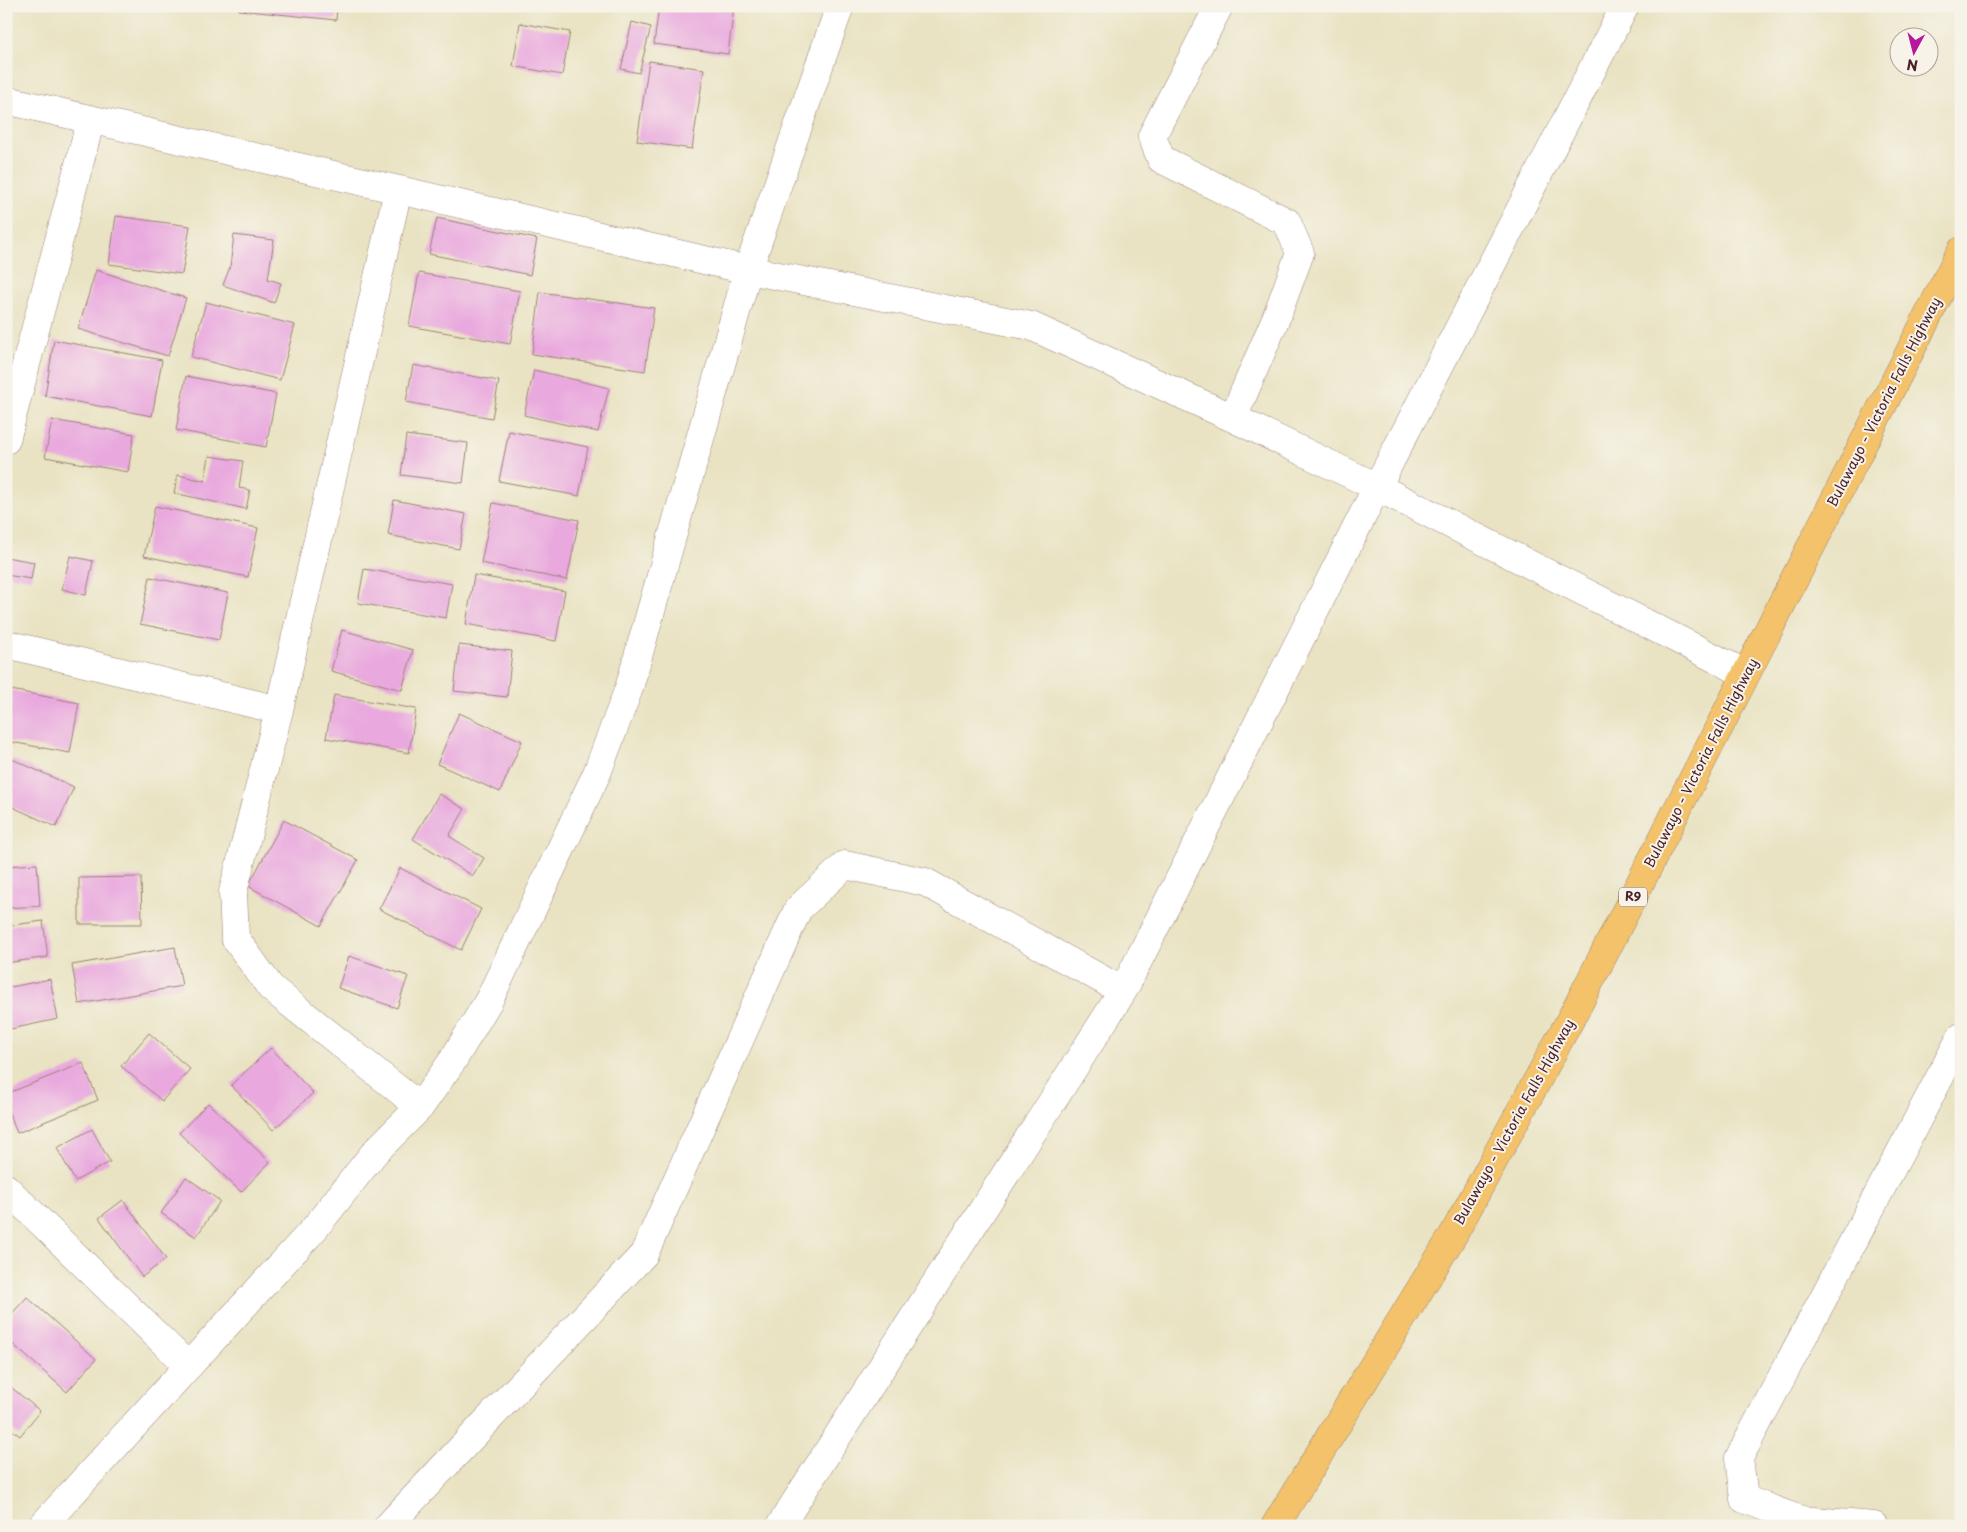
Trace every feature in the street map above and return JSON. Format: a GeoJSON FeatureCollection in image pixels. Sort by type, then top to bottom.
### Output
{"type":"FeatureCollection","features":[{"type":"Feature","properties":{"kind":"highway","name":"Bulawayo - Victoria Falls Highway"},"geometry":{"type":"LineString","coordinates":[[1275,1526],[1452,1237],[1576,1009],[1961,251]]}},
{"type":"Feature","properties":{"kind":"street"},"geometry":{"type":"LineString","coordinates":[[42,1526],[314,1229],[375,1152],[420,1107],[453,1060],[489,1000],[597,774],[629,688],[748,270],[840,6]]}},
{"type":"Feature","properties":{"kind":"street"},"geometry":{"type":"LineString","coordinates":[[1219,6],[1152,136],[1161,159],[1287,222],[1300,253],[1276,318],[1233,418]]}},
{"type":"Feature","properties":{"kind":"street"},"geometry":{"type":"LineString","coordinates":[[780,1526],[1123,991],[1377,488],[1625,6]]}},
{"type":"Feature","properties":{"kind":"street"},"geometry":{"type":"LineString","coordinates":[[6,100],[748,270],[1031,326],[1233,418],[1377,488],[1746,674]]}},
{"type":"Feature","properties":{"kind":"street"},"geometry":{"type":"LineString","coordinates":[[6,440],[92,119]]}},
{"type":"Feature","properties":{"kind":"street"},"geometry":{"type":"LineString","coordinates":[[398,190],[279,710],[233,892],[235,938],[271,988],[420,1107]]}},
{"type":"Feature","properties":{"kind":"street"},"geometry":{"type":"LineString","coordinates":[[6,644],[279,710]]}},
{"type":"Feature","properties":{"kind":"street"},"geometry":{"type":"LineString","coordinates":[[388,1526],[644,1254],[798,909],[845,865],[924,882],[1123,991]]}},
{"type":"Feature","properties":{"kind":"street"},"geometry":{"type":"LineString","coordinates":[[1874,1526],[1801,1520],[1744,1499],[1739,1458],[1961,1037]]}},
{"type":"Feature","properties":{"kind":"street"},"geometry":{"type":"LineString","coordinates":[[6,1188],[188,1366]]}},
{"type":"Feature","properties":{"kind":"building"},"geometry":{"type":"Polygon","coordinates":[[[239,6],[337,6],[336,20],[239,10],[239,6]]]}},
{"type":"Feature","properties":{"kind":"building"},"geometry":{"type":"Polygon","coordinates":[[[659,6],[734,7],[728,54],[654,44],[659,6]]]}},
{"type":"Feature","properties":{"kind":"building"},"geometry":{"type":"Polygon","coordinates":[[[632,22],[651,27],[639,73],[621,69],[632,22]]]}},
{"type":"Feature","properties":{"kind":"building"},"geometry":{"type":"Polygon","coordinates":[[[520,23],[570,32],[562,75],[513,66],[520,23]]]}},
{"type":"Feature","properties":{"kind":"building"},"geometry":{"type":"Polygon","coordinates":[[[649,61],[704,69],[692,149],[637,141],[649,61]]]}},
{"type":"Feature","properties":{"kind":"building"},"geometry":{"type":"Polygon","coordinates":[[[116,216],[190,226],[182,274],[109,264],[116,216]]]}},
{"type":"Feature","properties":{"kind":"building"},"geometry":{"type":"Polygon","coordinates":[[[437,218],[537,239],[530,275],[429,254],[437,218]]]}},
{"type":"Feature","properties":{"kind":"building"},"geometry":{"type":"Polygon","coordinates":[[[234,235],[274,240],[268,279],[281,283],[274,303],[223,285],[230,267],[234,235]]]}},
{"type":"Feature","properties":{"kind":"building"},"geometry":{"type":"Polygon","coordinates":[[[96,270],[186,298],[168,356],[78,329],[96,270]]]}},
{"type":"Feature","properties":{"kind":"building"},"geometry":{"type":"Polygon","coordinates":[[[419,273],[520,291],[510,344],[409,326],[419,273]]]}},
{"type":"Feature","properties":{"kind":"building"},"geometry":{"type":"Polygon","coordinates":[[[540,292],[654,308],[645,371],[532,354],[540,292]]]}},
{"type":"Feature","properties":{"kind":"building"},"geometry":{"type":"Polygon","coordinates":[[[206,302],[295,325],[280,380],[191,357],[206,302]]]}},
{"type":"Feature","properties":{"kind":"building"},"geometry":{"type":"Polygon","coordinates":[[[54,340],[162,360],[152,416],[45,396],[54,340]]]}},
{"type":"Feature","properties":{"kind":"building"},"geometry":{"type":"Polygon","coordinates":[[[413,365],[499,381],[492,418],[406,402],[413,365]]]}},
{"type":"Feature","properties":{"kind":"building"},"geometry":{"type":"Polygon","coordinates":[[[534,370],[609,388],[598,432],[524,415],[534,370]]]}},
{"type":"Feature","properties":{"kind":"building"},"geometry":{"type":"Polygon","coordinates":[[[186,376],[276,394],[266,447],[176,430],[186,376]]]}},
{"type":"Feature","properties":{"kind":"building"},"geometry":{"type":"Polygon","coordinates":[[[52,420],[134,434],[128,472],[45,457],[52,420]]]}},
{"type":"Feature","properties":{"kind":"building"},"geometry":{"type":"Polygon","coordinates":[[[509,431],[588,447],[579,496],[499,481],[509,431]]]}},
{"type":"Feature","properties":{"kind":"building"},"geometry":{"type":"Polygon","coordinates":[[[406,435],[468,443],[463,483],[401,475],[406,435]]]}},
{"type":"Feature","properties":{"kind":"building"},"geometry":{"type":"Polygon","coordinates":[[[209,456],[243,461],[239,488],[250,490],[246,509],[174,493],[178,475],[205,481],[209,456]]]}},
{"type":"Feature","properties":{"kind":"building"},"geometry":{"type":"Polygon","coordinates":[[[394,500],[466,514],[459,549],[388,535],[394,500]]]}},
{"type":"Feature","properties":{"kind":"building"},"geometry":{"type":"Polygon","coordinates":[[[493,503],[579,520],[567,580],[481,563],[493,503]]]}},
{"type":"Feature","properties":{"kind":"building"},"geometry":{"type":"Polygon","coordinates":[[[155,506],[258,528],[248,577],[144,556],[155,506]]]}},
{"type":"Feature","properties":{"kind":"building"},"geometry":{"type":"Polygon","coordinates":[[[70,556],[93,561],[86,595],[62,589],[70,556]]]}},
{"type":"Feature","properties":{"kind":"building"},"geometry":{"type":"Polygon","coordinates":[[[6,557],[34,562],[31,579],[6,575],[6,557]]]}},
{"type":"Feature","properties":{"kind":"building"},"geometry":{"type":"Polygon","coordinates":[[[364,569],[452,584],[446,618],[358,603],[364,569]]]}},
{"type":"Feature","properties":{"kind":"building"},"geometry":{"type":"Polygon","coordinates":[[[474,575],[565,591],[556,641],[466,624],[474,575]]]}},
{"type":"Feature","properties":{"kind":"building"},"geometry":{"type":"Polygon","coordinates":[[[150,577],[228,593],[219,640],[140,624],[150,577]]]}},
{"type":"Feature","properties":{"kind":"building"},"geometry":{"type":"Polygon","coordinates":[[[342,630],[413,650],[402,690],[331,671],[342,630]]]}},
{"type":"Feature","properties":{"kind":"building"},"geometry":{"type":"Polygon","coordinates":[[[459,645],[512,651],[507,697],[454,691],[459,645]]]}},
{"type":"Feature","properties":{"kind":"building"},"geometry":{"type":"Polygon","coordinates":[[[6,689],[79,703],[70,753],[6,741],[6,689]]]}},
{"type":"Feature","properties":{"kind":"building"},"geometry":{"type":"Polygon","coordinates":[[[334,695],[416,709],[409,753],[326,738],[334,695]]]}},
{"type":"Feature","properties":{"kind":"building"},"geometry":{"type":"Polygon","coordinates":[[[459,713],[522,741],[500,792],[437,764],[459,713]]]}},
{"type":"Feature","properties":{"kind":"building"},"geometry":{"type":"Polygon","coordinates":[[[12,759],[74,787],[56,827],[6,804],[6,770],[12,759]]]}},
{"type":"Feature","properties":{"kind":"building"},"geometry":{"type":"Polygon","coordinates":[[[439,794],[465,809],[449,836],[484,858],[473,876],[413,839],[439,794]]]}},
{"type":"Feature","properties":{"kind":"building"},"geometry":{"type":"Polygon","coordinates":[[[284,820],[358,860],[321,926],[248,886],[284,820]]]}},
{"type":"Feature","properties":{"kind":"building"},"geometry":{"type":"Polygon","coordinates":[[[37,864],[40,906],[6,908],[6,866],[37,864]]]}},
{"type":"Feature","properties":{"kind":"building"},"geometry":{"type":"Polygon","coordinates":[[[400,868],[481,909],[461,950],[379,909],[400,868]]]}},
{"type":"Feature","properties":{"kind":"building"},"geometry":{"type":"Polygon","coordinates":[[[141,877],[142,924],[79,924],[79,878],[141,877]]]}},
{"type":"Feature","properties":{"kind":"building"},"geometry":{"type":"Polygon","coordinates":[[[43,921],[48,957],[6,963],[6,926],[43,921]]]}},
{"type":"Feature","properties":{"kind":"building"},"geometry":{"type":"Polygon","coordinates":[[[175,947],[182,986],[79,1004],[72,965],[175,947]]]}},
{"type":"Feature","properties":{"kind":"building"},"geometry":{"type":"Polygon","coordinates":[[[349,956],[408,976],[397,1008],[338,988],[349,956]]]}},
{"type":"Feature","properties":{"kind":"building"},"geometry":{"type":"Polygon","coordinates":[[[50,979],[58,1019],[6,1030],[6,988],[50,979]]]}},
{"type":"Feature","properties":{"kind":"building"},"geometry":{"type":"Polygon","coordinates":[[[149,1033],[190,1069],[162,1101],[121,1066],[149,1033]]]}},
{"type":"Feature","properties":{"kind":"building"},"geometry":{"type":"Polygon","coordinates":[[[271,1048],[313,1093],[273,1130],[231,1085],[271,1048]]]}},
{"type":"Feature","properties":{"kind":"building"},"geometry":{"type":"Polygon","coordinates":[[[83,1063],[98,1100],[17,1133],[6,1106],[6,1094],[83,1063]]]}},
{"type":"Feature","properties":{"kind":"building"},"geometry":{"type":"Polygon","coordinates":[[[208,1103],[270,1162],[241,1192],[179,1133],[208,1103]]]}},
{"type":"Feature","properties":{"kind":"building"},"geometry":{"type":"Polygon","coordinates":[[[92,1129],[110,1162],[75,1181],[57,1148],[92,1129]]]}},
{"type":"Feature","properties":{"kind":"building"},"geometry":{"type":"Polygon","coordinates":[[[186,1177],[220,1201],[196,1237],[161,1213],[186,1177]]]}},
{"type":"Feature","properties":{"kind":"building"},"geometry":{"type":"Polygon","coordinates":[[[123,1200],[166,1259],[142,1277],[99,1218],[123,1200]]]}},
{"type":"Feature","properties":{"kind":"building"},"geometry":{"type":"Polygon","coordinates":[[[27,1297],[96,1359],[67,1392],[6,1338],[6,1320],[27,1297]]]}},
{"type":"Feature","properties":{"kind":"building"},"geometry":{"type":"Polygon","coordinates":[[[6,1383],[40,1411],[20,1436],[6,1425],[6,1383]]]}}]}
